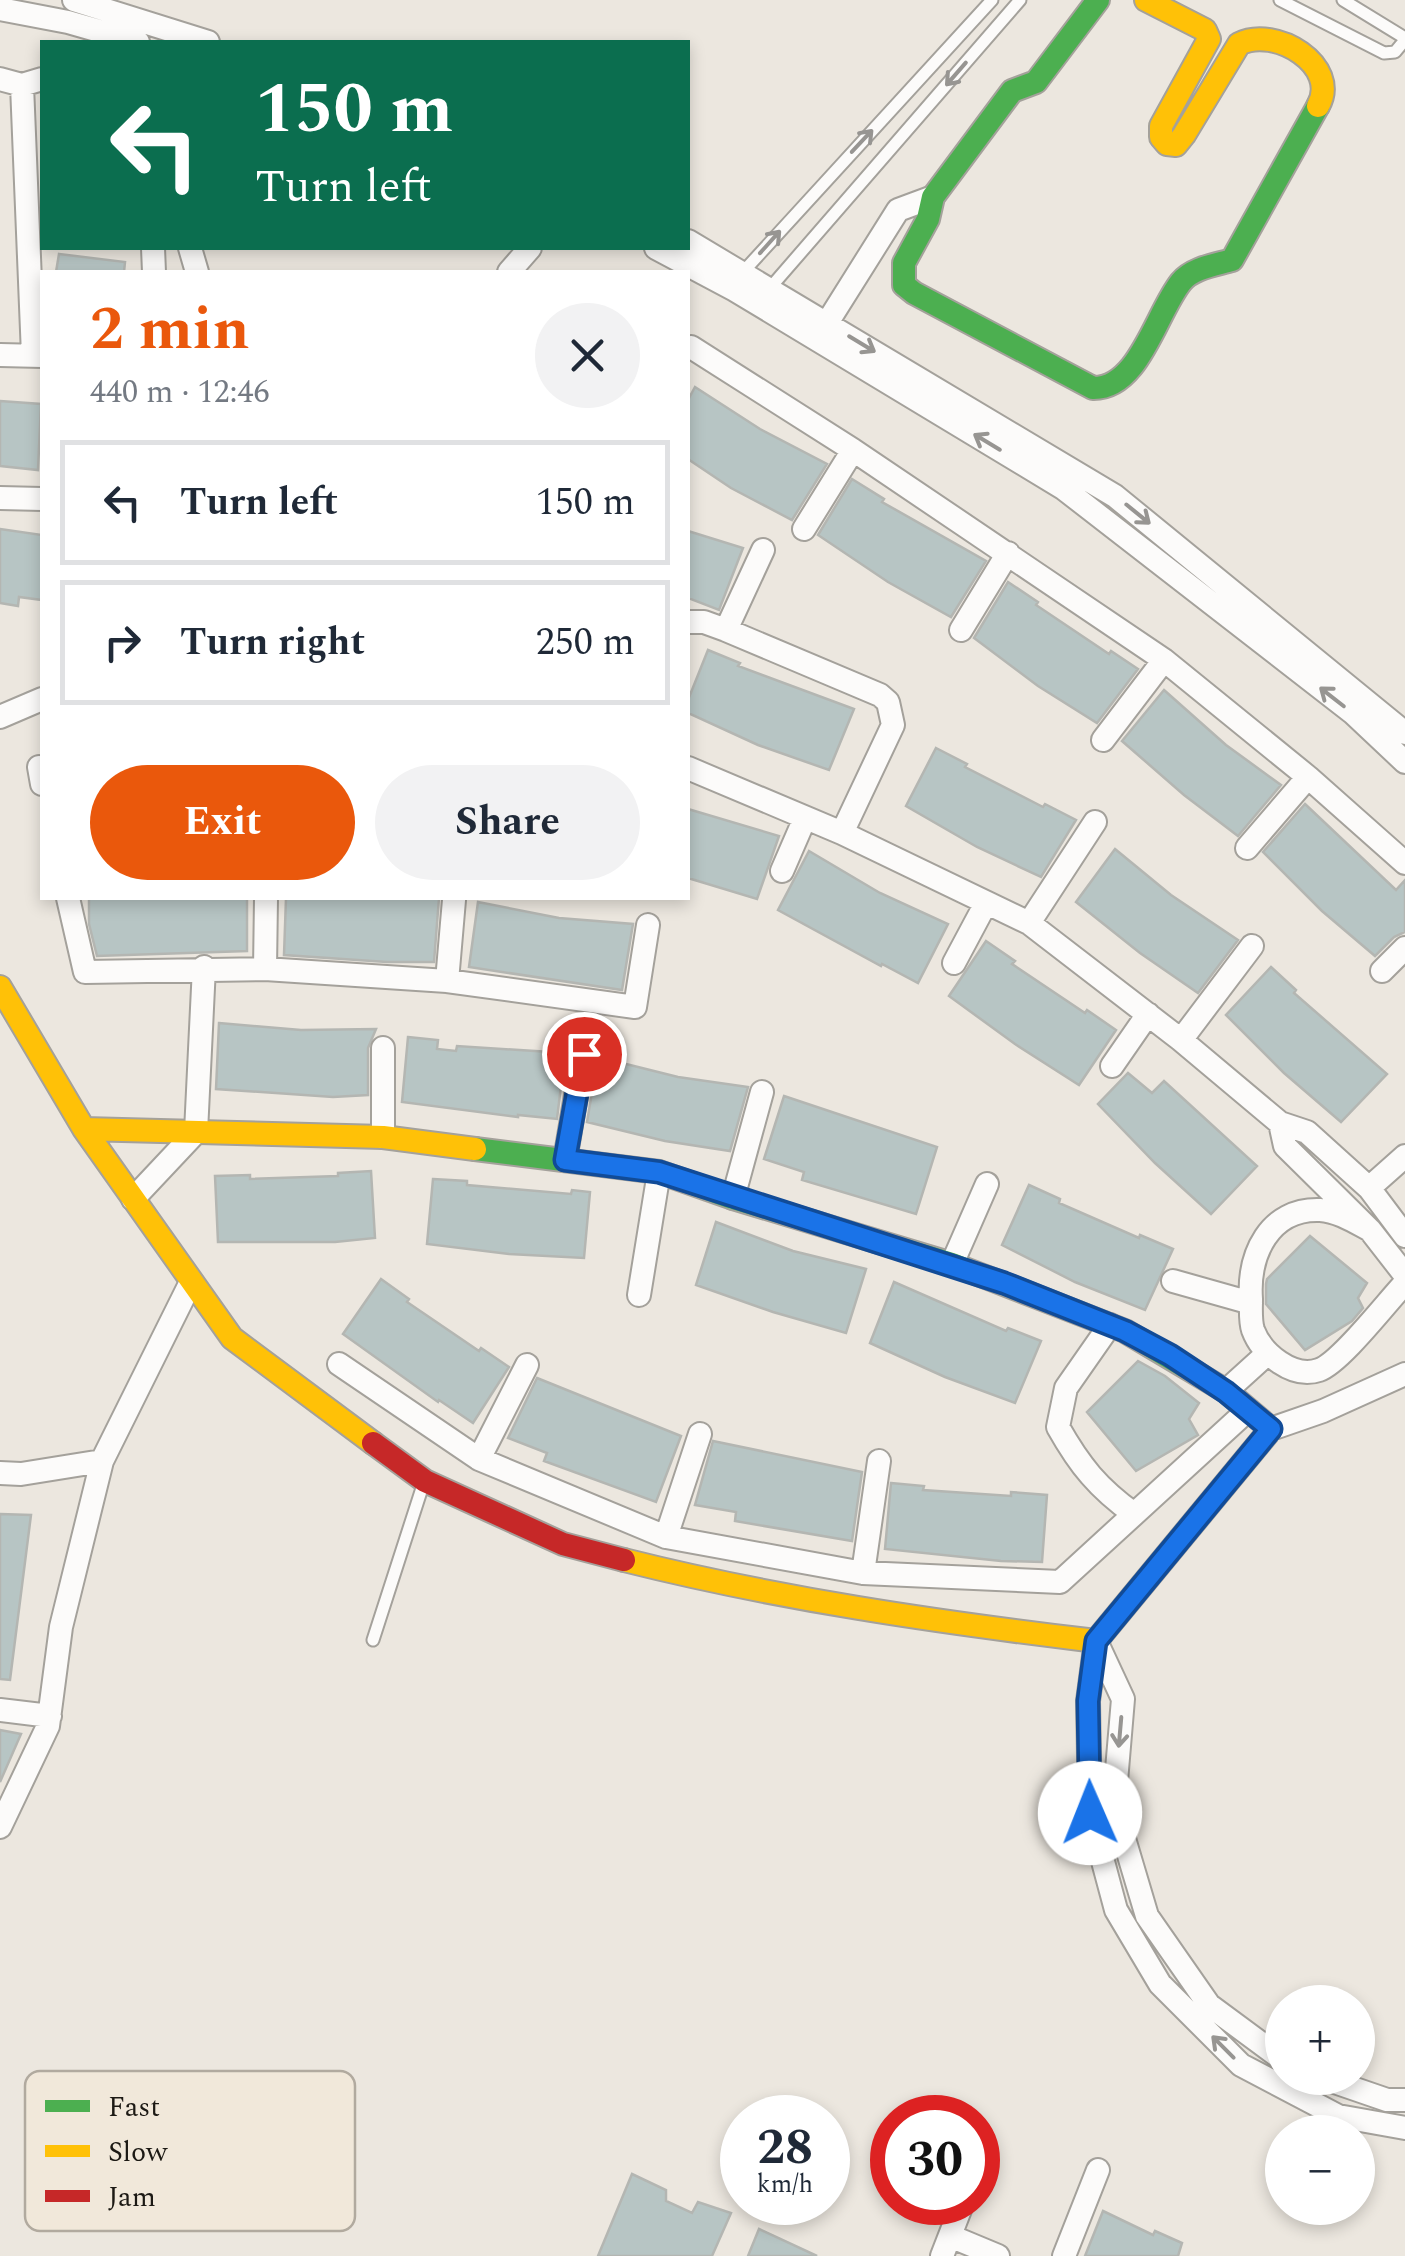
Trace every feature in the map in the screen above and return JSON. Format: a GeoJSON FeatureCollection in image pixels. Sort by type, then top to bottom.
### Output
{"type":"FeatureCollection","features":[{"type":"Feature","properties":{"kind":"street"},"geometry":{"type":"LineString","coordinates":[[1098,0],[1036,82],[1012,91],[933,197],[928,219],[904,264],[904,284],[1093,388],[1117,384],[1128,373],[1182,279],[1232,260],[1323,98],[1324,89],[1312,64],[1285,44],[1261,34],[1248,36],[1239,44],[1184,135],[1176,144],[1168,144],[1161,138],[1161,126],[1209,39],[1206,30],[1153,2]]}},
{"type":"Feature","properties":{"kind":"street"},"geometry":{"type":"LineString","coordinates":[[0,10],[82,10],[200,40]]}},
{"type":"Feature","properties":{"kind":"street"},"geometry":{"type":"LineString","coordinates":[[82,10],[134,40]]}},
{"type":"Feature","properties":{"kind":"street"},"geometry":{"type":"LineString","coordinates":[[0,355],[38,356],[36,210],[21,81]]}},
{"type":"Feature","properties":{"kind":"street"},"geometry":{"type":"LineString","coordinates":[[828,323],[898,210],[933,197]]}},
{"type":"Feature","properties":{"kind":"street"},"geometry":{"type":"LineString","coordinates":[[690,242],[1115,496],[1405,732]]}},
{"type":"Feature","properties":{"kind":"street"},"geometry":{"type":"LineString","coordinates":[[511,270],[528,250]]}},
{"type":"Feature","properties":{"kind":"street"},"geometry":{"type":"LineString","coordinates":[[660,250],[735,290],[1063,488],[1354,714],[1405,762]]}},
{"type":"Feature","properties":{"kind":"street"},"geometry":{"type":"LineString","coordinates":[[691,347],[853,450],[1164,660],[1308,777],[1405,863]]}},
{"type":"Feature","properties":{"kind":"street"},"geometry":{"type":"LineString","coordinates":[[804,529],[853,450]]}},
{"type":"Feature","properties":{"kind":"street"},"geometry":{"type":"LineString","coordinates":[[0,498],[40,499]]}},
{"type":"Feature","properties":{"kind":"street"},"geometry":{"type":"LineString","coordinates":[[726,630],[763,550]]}},
{"type":"Feature","properties":{"kind":"street"},"geometry":{"type":"LineString","coordinates":[[961,630],[1008,554]]}},
{"type":"Feature","properties":{"kind":"street"},"geometry":{"type":"LineString","coordinates":[[690,622],[704,622],[726,630],[880,695],[888,702],[892,726],[842,833]]}},
{"type":"Feature","properties":{"kind":"street"},"geometry":{"type":"LineString","coordinates":[[1103,740],[1164,660]]}},
{"type":"Feature","properties":{"kind":"street"},"geometry":{"type":"LineString","coordinates":[[0,717],[40,700]]}},
{"type":"Feature","properties":{"kind":"street"},"geometry":{"type":"LineString","coordinates":[[690,769],[842,833],[1029,924],[1181,1040],[1280,1123],[1306,1132],[1369,1188],[1405,1236]]}},
{"type":"Feature","properties":{"kind":"street"},"geometry":{"type":"LineString","coordinates":[[1246,848],[1308,777]]}},
{"type":"Feature","properties":{"kind":"street"},"geometry":{"type":"LineString","coordinates":[[782,871],[806,818]]}},
{"type":"Feature","properties":{"kind":"street"},"geometry":{"type":"LineString","coordinates":[[1029,924],[1095,822]]}},
{"type":"Feature","properties":{"kind":"street"},"geometry":{"type":"LineString","coordinates":[[68,900],[85,972],[266,969],[447,981],[634,1008],[648,925]]}},
{"type":"Feature","properties":{"kind":"street"},"geometry":{"type":"LineString","coordinates":[[266,900],[266,969]]}},
{"type":"Feature","properties":{"kind":"street"},"geometry":{"type":"LineString","coordinates":[[447,981],[454,900]]}},
{"type":"Feature","properties":{"kind":"street"},"geometry":{"type":"LineString","coordinates":[[954,964],[986,903]]}},
{"type":"Feature","properties":{"kind":"street"},"geometry":{"type":"LineString","coordinates":[[1181,1040],[1252,946]]}},
{"type":"Feature","properties":{"kind":"street"},"geometry":{"type":"LineString","coordinates":[[1382,971],[1405,948]]}},
{"type":"Feature","properties":{"kind":"street"},"geometry":{"type":"LineString","coordinates":[[133,1199],[196,1132],[204,968]]}},
{"type":"Feature","properties":{"kind":"street"},"geometry":{"type":"LineString","coordinates":[[0,986],[84,1130],[232,1338],[424,1480],[563,1544],[712,1582],[968,1626],[1096,1641]]}},
{"type":"Feature","properties":{"kind":"street"},"geometry":{"type":"LineString","coordinates":[[1112,1066],[1148,1014]]}},
{"type":"Feature","properties":{"kind":"street"},"geometry":{"type":"LineString","coordinates":[[384,1048],[384,1137]]}},
{"type":"Feature","properties":{"kind":"street"},"geometry":{"type":"LineString","coordinates":[[565,1160],[584,1054]]}},
{"type":"Feature","properties":{"kind":"street"},"geometry":{"type":"LineString","coordinates":[[733,1198],[762,1092]]}},
{"type":"Feature","properties":{"kind":"street"},"geometry":{"type":"LineString","coordinates":[[1280,1123],[1285,1146],[1370,1230],[1405,1275]]}},
{"type":"Feature","properties":{"kind":"street"},"geometry":{"type":"LineString","coordinates":[[84,1130],[384,1137],[659,1172],[952,1264],[1110,1325],[1170,1355],[1226,1392],[1271,1429]]}},
{"type":"Feature","properties":{"kind":"street"},"geometry":{"type":"LineString","coordinates":[[1369,1188],[1405,1156]]}},
{"type":"Feature","properties":{"kind":"street"},"geometry":{"type":"LineString","coordinates":[[639,1295],[659,1172]]}},
{"type":"Feature","properties":{"kind":"street"},"geometry":{"type":"LineString","coordinates":[[952,1264],[986,1184]]}},
{"type":"Feature","properties":{"kind":"street"},"geometry":{"type":"LineString","coordinates":[[1370,1230],[1321,1210],[1289,1215],[1267,1231],[1254,1258],[1251,1303],[1254,1330],[1268,1353],[1296,1372],[1319,1370],[1335,1360],[1405,1283]]}},
{"type":"Feature","properties":{"kind":"street"},"geometry":{"type":"LineString","coordinates":[[1174,1281],[1251,1303]]}},
{"type":"Feature","properties":{"kind":"street"},"geometry":{"type":"LineString","coordinates":[[0,1827],[50,1716],[61,1627],[102,1461],[191,1282]]}},
{"type":"Feature","properties":{"kind":"street"},"geometry":{"type":"LineString","coordinates":[[1110,1325],[1066,1388],[1058,1427],[1078,1462],[1102,1490],[1134,1514]]}},
{"type":"Feature","properties":{"kind":"street"},"geometry":{"type":"LineString","coordinates":[[1226,1392],[1268,1353]]}},
{"type":"Feature","properties":{"kind":"street"},"geometry":{"type":"LineString","coordinates":[[339,1364],[478,1459],[666,1537],[863,1573],[1060,1582],[1248,1410]]}},
{"type":"Feature","properties":{"kind":"street"},"geometry":{"type":"LineString","coordinates":[[478,1459],[527,1365]]}},
{"type":"Feature","properties":{"kind":"street"},"geometry":{"type":"LineString","coordinates":[[1405,1374],[1271,1429],[1096,1641],[1088,1701],[1090,1813],[1116,1910],[1160,1984],[1241,2065],[1338,2116],[1405,2128]]}},
{"type":"Feature","properties":{"kind":"street"},"geometry":{"type":"LineString","coordinates":[[666,1537],[700,1434]]}},
{"type":"Feature","properties":{"kind":"street"},"geometry":{"type":"LineString","coordinates":[[0,1473],[20,1474],[102,1461]]}},
{"type":"Feature","properties":{"kind":"street"},"geometry":{"type":"LineString","coordinates":[[863,1573],[880,1461]]}},
{"type":"Feature","properties":{"kind":"street"},"geometry":{"type":"LineString","coordinates":[[1096,1641],[1123,1699],[1114,1804],[1147,1916],[1209,2004],[1265,2046]]}},
{"type":"Feature","properties":{"kind":"street"},"geometry":{"type":"LineString","coordinates":[[0,1710],[50,1716]]}},
{"type":"Feature","properties":{"kind":"street"},"geometry":{"type":"LineString","coordinates":[[1372,2095],[1405,2100]]}},
{"type":"Feature","properties":{"kind":"street"},"geometry":{"type":"LineString","coordinates":[[1064,2256],[1098,2170]]}},
{"type":"Feature","properties":{"kind":"street"},"geometry":{"type":"LineString","coordinates":[[946,2246],[998,2256]]}},
{"type":"Feature","properties":{"kind":"lane"},"geometry":{"type":"LineString","coordinates":[[743,272],[992,0]]}},
{"type":"Feature","properties":{"kind":"lane"},"geometry":{"type":"LineString","coordinates":[[770,288],[1020,0]]}},
{"type":"Feature","properties":{"kind":"lane"},"geometry":{"type":"LineString","coordinates":[[1280,0],[1384,53],[1395,52],[1405,39],[1343,0]]}},
{"type":"Feature","properties":{"kind":"lane"},"geometry":{"type":"LineString","coordinates":[[373,1640],[424,1480]]}},
{"type":"Feature","properties":{"kind":"building"},"geometry":{"type":"Polygon","coordinates":[[[59,254],[125,262],[124,270],[56,270],[59,254]]]}},
{"type":"Feature","properties":{"kind":"building"},"geometry":{"type":"Polygon","coordinates":[[[695,387],[760,429],[827,464],[792,520],[731,488],[690,460],[690,396],[695,387]]]}},
{"type":"Feature","properties":{"kind":"building"},"geometry":{"type":"Polygon","coordinates":[[[0,401],[40,404],[38,470],[0,466],[0,401]]]}},
{"type":"Feature","properties":{"kind":"building"},"geometry":{"type":"Polygon","coordinates":[[[852,479],[884,499],[882,502],[986,561],[951,617],[888,582],[818,535],[852,479]]]}},
{"type":"Feature","properties":{"kind":"building"},"geometry":{"type":"Polygon","coordinates":[[[0,529],[40,535],[40,600],[19,597],[18,606],[0,603],[0,529]]]}},
{"type":"Feature","properties":{"kind":"building"},"geometry":{"type":"Polygon","coordinates":[[[690,532],[743,548],[719,610],[690,599],[690,532]]]}},
{"type":"Feature","properties":{"kind":"building"},"geometry":{"type":"Polygon","coordinates":[[[1008,582],[1109,654],[1111,651],[1138,669],[1097,723],[1038,686],[974,638],[1008,582]]]}},
{"type":"Feature","properties":{"kind":"building"},"geometry":{"type":"Polygon","coordinates":[[[708,650],[740,663],[738,666],[854,709],[829,770],[758,745],[690,714],[690,695],[708,650]]]}},
{"type":"Feature","properties":{"kind":"building"},"geometry":{"type":"Polygon","coordinates":[[[1164,690],[1226,745],[1281,785],[1238,836],[1122,741],[1164,690]]]}},
{"type":"Feature","properties":{"kind":"building"},"geometry":{"type":"Polygon","coordinates":[[[936,748],[967,764],[965,767],[1076,820],[1041,877],[977,847],[906,806],[936,748]]]}},
{"type":"Feature","properties":{"kind":"building"},"geometry":{"type":"Polygon","coordinates":[[[1305,804],[1396,890],[1405,880],[1405,932],[1375,956],[1322,911],[1263,852],[1305,804]]]}},
{"type":"Feature","properties":{"kind":"building"},"geometry":{"type":"Polygon","coordinates":[[[690,810],[779,836],[757,899],[690,879],[690,810]]]}},
{"type":"Feature","properties":{"kind":"building"},"geometry":{"type":"Polygon","coordinates":[[[1115,849],[1171,895],[1238,940],[1198,993],[1076,902],[1115,849]]]}},
{"type":"Feature","properties":{"kind":"building"},"geometry":{"type":"Polygon","coordinates":[[[809,851],[880,893],[948,924],[918,983],[778,910],[809,851]]]}},
{"type":"Feature","properties":{"kind":"building"},"geometry":{"type":"Polygon","coordinates":[[[89,900],[247,900],[247,951],[97,956],[89,924],[89,900]]]}},
{"type":"Feature","properties":{"kind":"building"},"geometry":{"type":"Polygon","coordinates":[[[286,900],[439,900],[434,962],[284,955],[286,900]]]}},
{"type":"Feature","properties":{"kind":"building"},"geometry":{"type":"Polygon","coordinates":[[[478,902],[559,918],[633,924],[622,990],[469,967],[478,902]]]}},
{"type":"Feature","properties":{"kind":"building"},"geometry":{"type":"Polygon","coordinates":[[[986,941],[1015,961],[1012,964],[1116,1030],[1079,1085],[949,996],[986,941]]]}},
{"type":"Feature","properties":{"kind":"building"},"geometry":{"type":"Polygon","coordinates":[[[1271,967],[1296,990],[1294,993],[1387,1074],[1341,1122],[1226,1015],[1271,967]]]}},
{"type":"Feature","properties":{"kind":"building"},"geometry":{"type":"Polygon","coordinates":[[[219,1023],[301,1030],[376,1029],[368,1048],[368,1095],[333,1097],[216,1089],[219,1023]]]}},
{"type":"Feature","properties":{"kind":"building"},"geometry":{"type":"Polygon","coordinates":[[[408,1037],[438,1040],[437,1049],[456,1051],[457,1046],[565,1053],[557,1119],[402,1102],[408,1037]]]}},
{"type":"Feature","properties":{"kind":"building"},"geometry":{"type":"Polygon","coordinates":[[[598,1057],[678,1077],[748,1087],[730,1151],[665,1141],[587,1122],[598,1057]]]}},
{"type":"Feature","properties":{"kind":"building"},"geometry":{"type":"Polygon","coordinates":[[[1128,1073],[1152,1093],[1164,1081],[1257,1166],[1211,1214],[1098,1104],[1128,1073]]]}},
{"type":"Feature","properties":{"kind":"building"},"geometry":{"type":"Polygon","coordinates":[[[784,1096],[937,1147],[916,1214],[802,1180],[804,1172],[764,1159],[784,1096]]]}},
{"type":"Feature","properties":{"kind":"building"},"geometry":{"type":"Polygon","coordinates":[[[371,1171],[375,1238],[218,1242],[215,1176],[250,1175],[250,1179],[371,1171]]]}},
{"type":"Feature","properties":{"kind":"building"},"geometry":{"type":"Polygon","coordinates":[[[433,1179],[571,1194],[572,1190],[590,1192],[584,1258],[427,1244],[433,1179]]]}},
{"type":"Feature","properties":{"kind":"building"},"geometry":{"type":"Polygon","coordinates":[[[1029,1185],[1060,1199],[1059,1203],[1173,1249],[1145,1310],[1075,1282],[1002,1245],[1029,1185]]]}},
{"type":"Feature","properties":{"kind":"building"},"geometry":{"type":"Polygon","coordinates":[[[716,1222],[793,1251],[866,1269],[846,1333],[696,1285],[716,1222]]]}},
{"type":"Feature","properties":{"kind":"building"},"geometry":{"type":"Polygon","coordinates":[[[1310,1236],[1367,1283],[1358,1298],[1363,1308],[1352,1321],[1305,1350],[1266,1304],[1266,1284],[1310,1236]]]}},
{"type":"Feature","properties":{"kind":"building"},"geometry":{"type":"Polygon","coordinates":[[[381,1279],[409,1299],[407,1302],[509,1367],[473,1423],[343,1334],[381,1279]]]}},
{"type":"Feature","properties":{"kind":"building"},"geometry":{"type":"Polygon","coordinates":[[[894,1282],[1006,1331],[1008,1328],[1041,1341],[1015,1403],[870,1343],[894,1282]]]}},
{"type":"Feature","properties":{"kind":"building"},"geometry":{"type":"Polygon","coordinates":[[[1138,1361],[1199,1403],[1189,1419],[1198,1435],[1136,1471],[1087,1412],[1138,1361]]]}},
{"type":"Feature","properties":{"kind":"building"},"geometry":{"type":"Polygon","coordinates":[[[537,1378],[681,1436],[656,1502],[544,1461],[547,1453],[508,1438],[537,1378]]]}},
{"type":"Feature","properties":{"kind":"building"},"geometry":{"type":"Polygon","coordinates":[[[713,1441],[862,1472],[852,1541],[735,1521],[736,1512],[695,1505],[713,1441]]]}},
{"type":"Feature","properties":{"kind":"building"},"geometry":{"type":"Polygon","coordinates":[[[891,1483],[924,1486],[923,1490],[1047,1495],[1042,1562],[885,1549],[891,1483]]]}},
{"type":"Feature","properties":{"kind":"building"},"geometry":{"type":"Polygon","coordinates":[[[0,1514],[31,1515],[10,1680],[0,1679],[0,1514]]]}},
{"type":"Feature","properties":{"kind":"building"},"geometry":{"type":"Polygon","coordinates":[[[0,1730],[21,1734],[0,1782],[0,1730]]]}},
{"type":"Feature","properties":{"kind":"building"},"geometry":{"type":"Polygon","coordinates":[[[632,2174],[666,2190],[666,2201],[692,2213],[698,2202],[720,2209],[720,2225],[726,2225],[712,2256],[598,2256],[632,2174]]]}},
{"type":"Feature","properties":{"kind":"building"},"geometry":{"type":"Polygon","coordinates":[[[1103,2211],[1153,2235],[1155,2231],[1182,2243],[1178,2256],[1085,2256],[1103,2211]]]}},
{"type":"Feature","properties":{"kind":"building"},"geometry":{"type":"Polygon","coordinates":[[[759,2229],[817,2256],[748,2256],[759,2229]]]}},
{"type":"Feature","properties":{"kind":"traffic: fast"},"geometry":{"type":"LineString","coordinates":[[1098,0],[1036,82],[1012,91],[933,197],[928,219],[904,263],[904,285],[914,293],[1093,388],[1109,385],[1134,363],[1186,277],[1232,260],[1318,106]]}},
{"type":"Feature","properties":{"kind":"traffic: fast"},"geometry":{"type":"LineString","coordinates":[[475,1149],[659,1172],[952,1264],[1125,1331],[1226,1391],[1271,1429]]}},
{"type":"Feature","properties":{"kind":"traffic: slow"},"geometry":{"type":"LineString","coordinates":[[1146,0],[1205,30],[1209,39],[1161,126],[1161,137],[1167,144],[1176,145],[1184,135],[1239,44],[1254,40],[1286,45],[1313,64],[1323,91],[1318,106]]}},
{"type":"Feature","properties":{"kind":"traffic: slow"},"geometry":{"type":"LineString","coordinates":[[0,987],[84,1129],[232,1338],[373,1443]]}},
{"type":"Feature","properties":{"kind":"traffic: slow"},"geometry":{"type":"LineString","coordinates":[[84,1129],[383,1137],[475,1149]]}},
{"type":"Feature","properties":{"kind":"traffic: slow"},"geometry":{"type":"LineString","coordinates":[[624,1560],[859,1608],[1096,1641]]}},
{"type":"Feature","properties":{"kind":"traffic: jam"},"geometry":{"type":"LineString","coordinates":[[373,1443],[425,1481],[563,1544],[624,1560]]}},
{"type":"Feature","properties":{"kind":"route"},"geometry":{"type":"LineString","coordinates":[[584,1054],[565,1160],[659,1172],[1004,1283],[1125,1331],[1170,1355],[1226,1392],[1271,1429],[1096,1641],[1088,1701],[1090,1813]]}}]}
